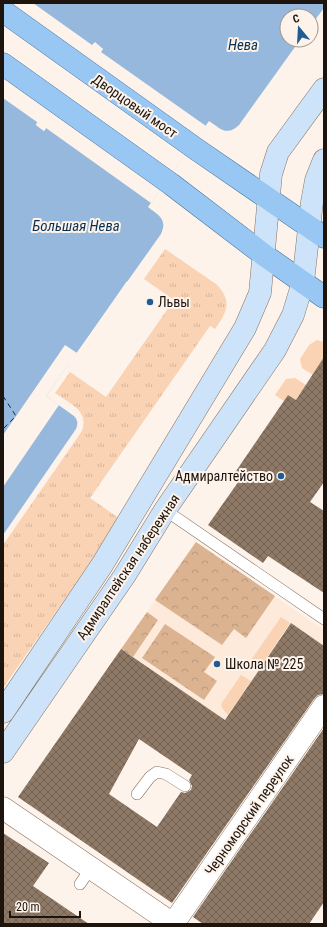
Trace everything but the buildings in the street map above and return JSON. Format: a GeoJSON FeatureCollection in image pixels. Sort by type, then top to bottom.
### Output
{"type":"FeatureCollection","features":[{"type":"Feature","properties":{"kind":"main road","name":"Дворцовый мост"},"geometry":{"type":"LineString","coordinates":[[3,12],[317,232]]}},
{"type":"Feature","properties":{"kind":"main road"},"geometry":{"type":"LineString","coordinates":[[3,64],[171,184],[264,255],[324,297]]}},
{"type":"Feature","properties":{"kind":"main road","name":"Адмиралтейская набережная"},"geometry":{"type":"LineString","coordinates":[[3,712],[102,565],[245,328],[260,293],[271,174],[278,152],[324,89]]}},
{"type":"Feature","properties":{"kind":"main road","name":"Адмиралтейская набережная"},"geometry":{"type":"LineString","coordinates":[[3,752],[125,575],[165,510],[275,350],[293,315],[317,232],[312,202],[316,180],[324,160]]}},
{"type":"Feature","properties":{"kind":"street","name":"Черноморский переулок"},"geometry":{"type":"LineString","coordinates":[[173,924],[238,822],[324,706]]}},
{"type":"Feature","properties":{"kind":"street"},"geometry":{"type":"LineString","coordinates":[[3,808],[85,876],[173,924]]}},
{"type":"Feature","properties":{"kind":"lane"},"geometry":{"type":"LineString","coordinates":[[165,510],[324,619]]}},
{"type":"Feature","properties":{"kind":"lane"},"geometry":{"type":"LineString","coordinates":[[137,794],[150,776],[157,772],[166,774],[185,786]]}},
{"type":"Feature","properties":{"kind":"shaded area","name":"Школа № 225"},"geometry":{"type":"Polygon","coordinates":[[[196,542],[324,630],[324,683],[254,785],[100,680],[196,542]]]}},
{"type":"Feature","properties":{"kind":"green space"},"geometry":{"type":"Polygon","coordinates":[[[165,249],[216,284],[225,296],[225,312],[215,329],[210,326],[90,498],[116,516],[118,519],[117,524],[3,688],[3,545],[82,431],[83,418],[77,408],[55,393],[70,372],[106,397],[174,300],[144,279],[165,249]]]}},
{"type":"Feature","properties":{"kind":"green space"},"geometry":{"type":"Polygon","coordinates":[[[317,340],[324,342],[324,359],[313,375],[302,368],[300,359],[309,345],[317,340]]]}},
{"type":"Feature","properties":{"kind":"green space"},"geometry":{"type":"Polygon","coordinates":[[[295,378],[306,385],[296,400],[288,395],[284,401],[275,395],[286,379],[295,378]]]}},
{"type":"Feature","properties":{"kind":"green space"},"geometry":{"type":"Polygon","coordinates":[[[196,542],[275,596],[246,638],[234,629],[222,645],[155,600],[196,542]]]}},
{"type":"Feature","properties":{"kind":"green space"},"geometry":{"type":"Polygon","coordinates":[[[147,612],[158,620],[133,657],[121,649],[147,612]]]}},
{"type":"Feature","properties":{"kind":"green space"},"geometry":{"type":"Polygon","coordinates":[[[281,617],[290,623],[259,669],[249,663],[281,617]]]}},
{"type":"Feature","properties":{"kind":"green space"},"geometry":{"type":"Polygon","coordinates":[[[165,624],[215,657],[204,672],[217,681],[204,700],[142,658],[165,624]]]}},
{"type":"Feature","properties":{"kind":"green space"},"geometry":{"type":"Polygon","coordinates":[[[241,675],[251,681],[228,715],[222,708],[221,704],[241,675]]]}},
{"type":"Feature","properties":{"kind":"water","name":"Большая Нева"},"geometry":{"type":"Polygon","coordinates":[[[3,3],[324,3],[324,8],[319,15],[319,8],[279,8],[279,48],[294,48],[239,125],[234,129],[227,131],[220,129],[209,121],[148,207],[163,221],[163,229],[161,234],[46,396],[74,416],[77,422],[76,429],[3,535],[3,3]],[[95,43],[36,125],[44,131],[103,49],[95,43]]]}},
{"type":"Feature","properties":{"kind":"pier"},"geometry":{"type":"Polygon","coordinates":[[[3,3],[33,3],[92,45],[95,42],[103,49],[101,52],[206,126],[151,203],[46,128],[44,131],[36,125],[37,122],[3,98],[3,3]],[[95,45],[38,125],[44,128],[100,49],[95,45]]]}},
{"type":"Feature","properties":{"kind":"pier"},"geometry":{"type":"Polygon","coordinates":[[[127,281],[129,283],[71,364],[69,364],[46,396],[59,405],[3,487],[3,435],[65,345],[77,353],[127,281]]]}},
{"type":"Feature","properties":{"kind":"ferry route"},"geometry":{"type":"LineString","coordinates":[[3,396],[16,416],[3,429]]}},
{"type":"Feature","properties":{"kind":"place","name":"Львы"},"geometry":{"type":"Point","coordinates":[150,302]}},
{"type":"Feature","properties":{"kind":"place","name":"Адмиралтейство"},"geometry":{"type":"Point","coordinates":[281,476]}},
{"type":"Feature","properties":{"kind":"place","name":"Школа № 225"},"geometry":{"type":"Point","coordinates":[217,664]}},
{"type":"Feature","properties":{"kind":"water label","name":"Нева"},"geometry":{"type":"Point","coordinates":[243,45]}}]}
